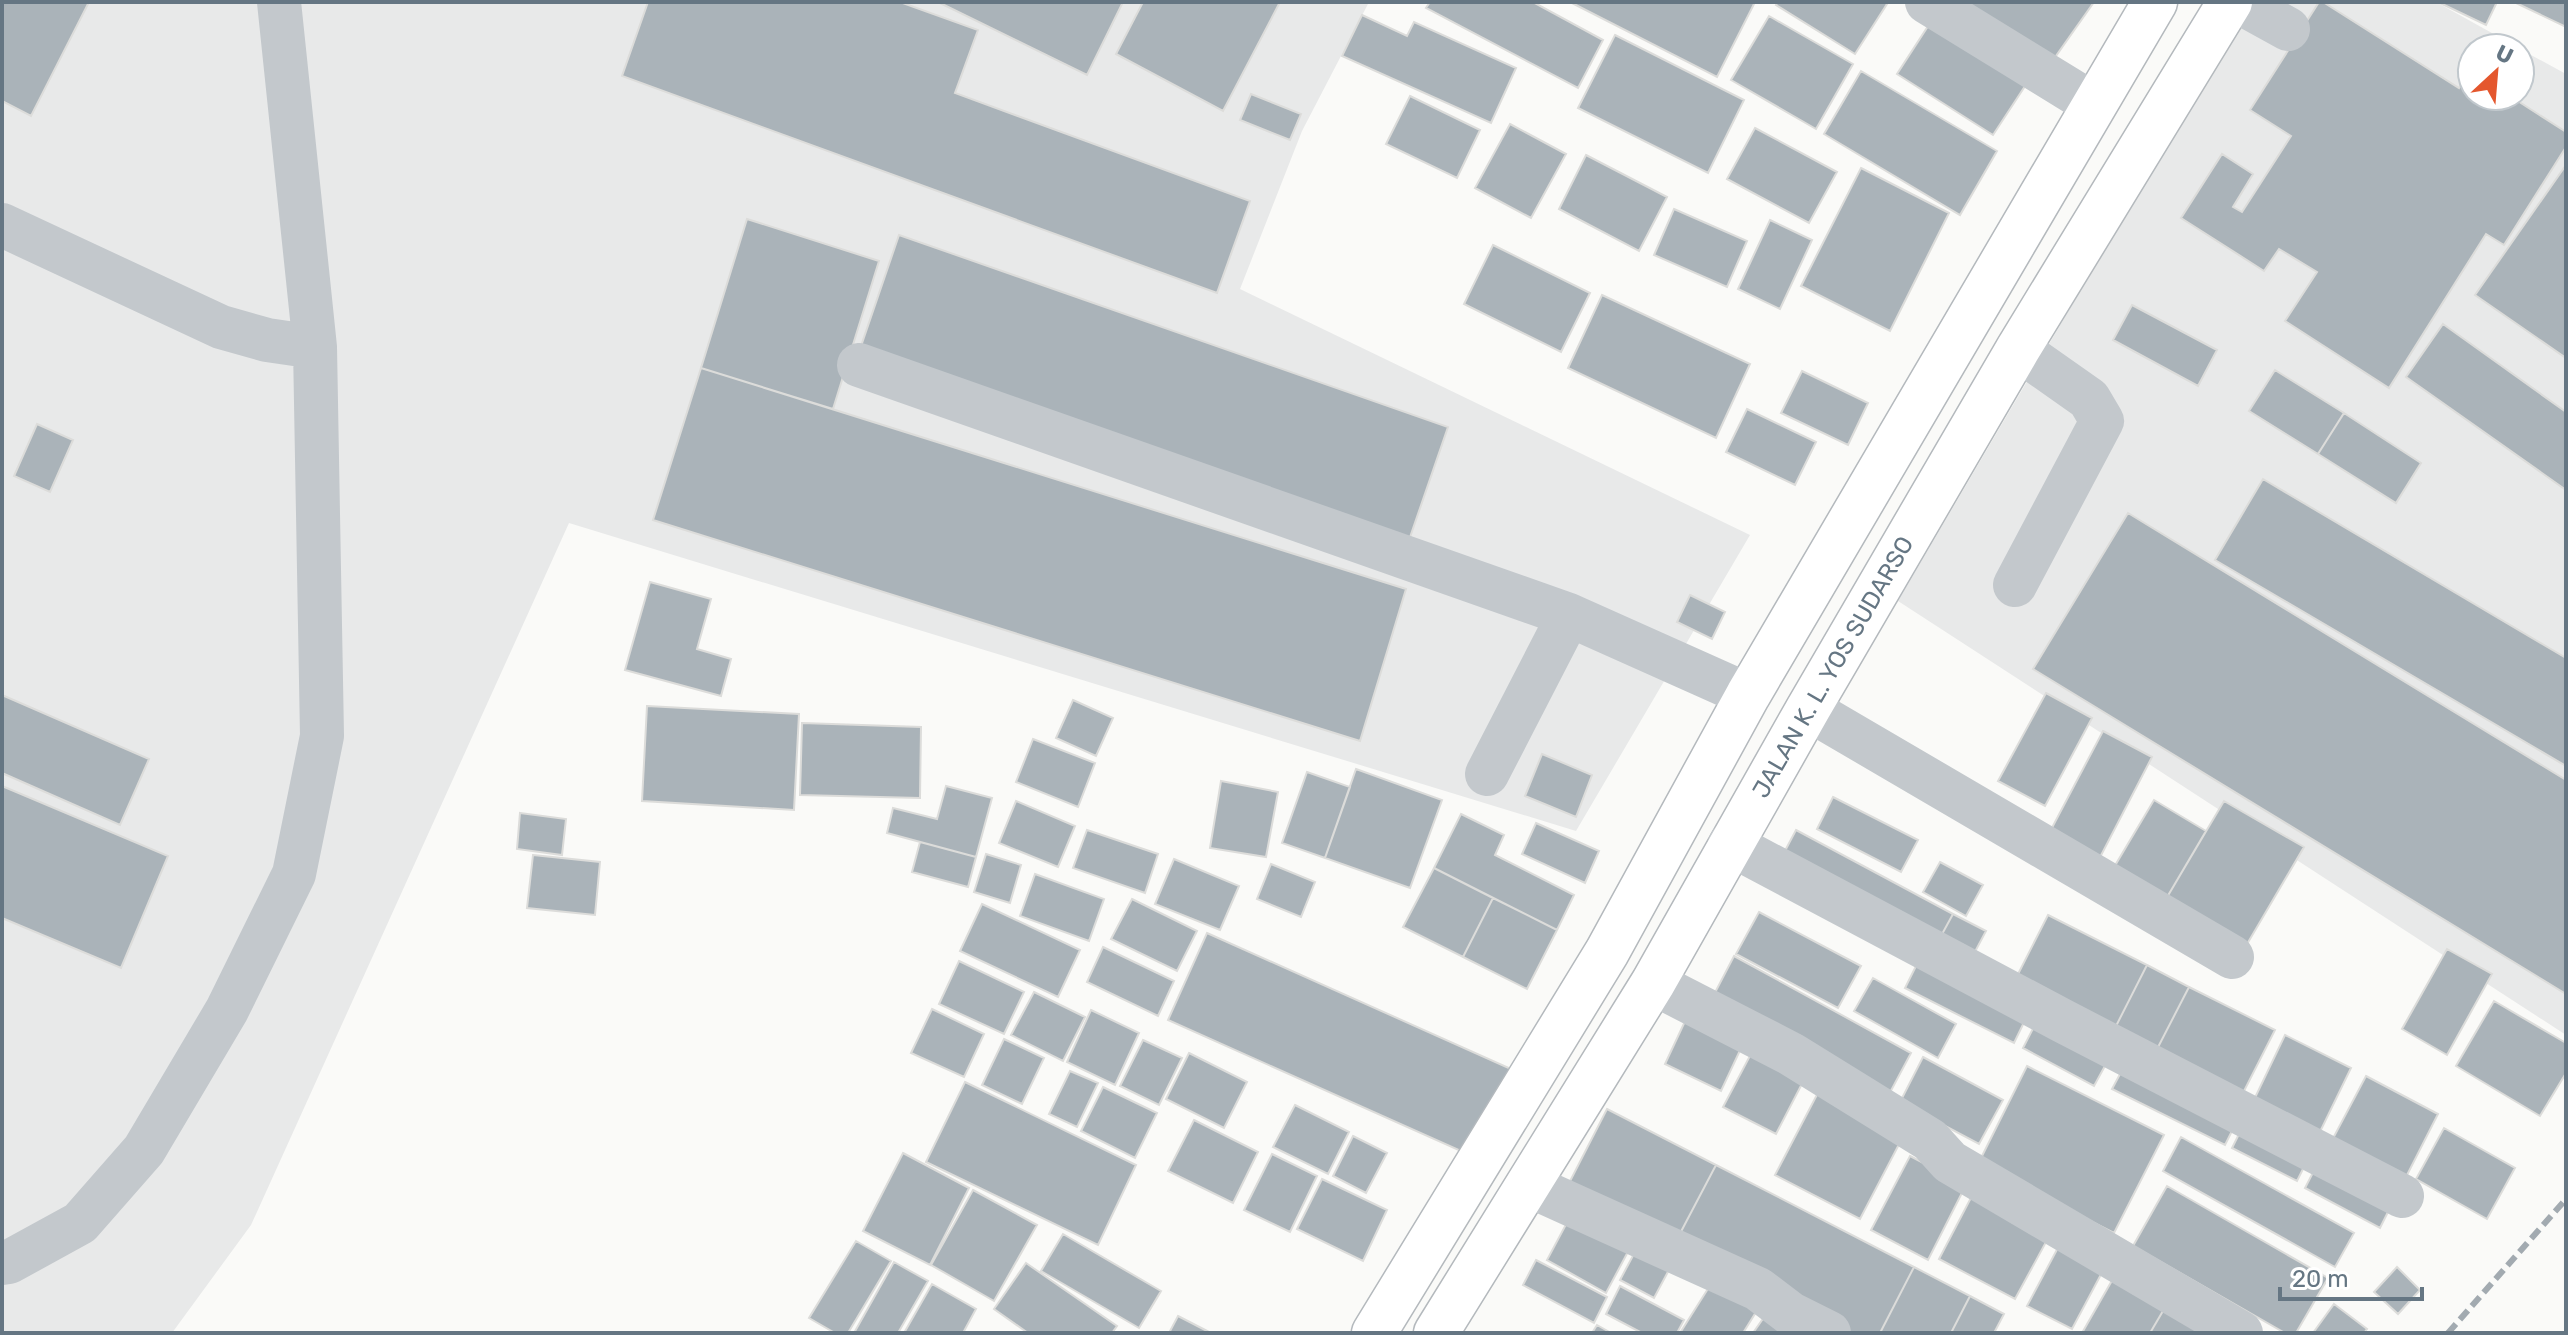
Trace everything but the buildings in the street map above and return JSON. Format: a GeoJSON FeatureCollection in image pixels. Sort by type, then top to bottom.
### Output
{"type":"FeatureCollection","features":[{"type":"Feature","properties":{"kind":"highway"},"geometry":{"type":"LineString","coordinates":[[1374,1333],[1607,952],[1748,695],[2155,2]]}},
{"type":"Feature","properties":{"kind":"highway","name":"JALAN K. L. YOS SUDARSO"},"geometry":{"type":"LineString","coordinates":[[1436,1333],[1653,983],[1730,844],[2018,349],[2230,2]]}},
{"type":"Feature","properties":{"kind":"street"},"geometry":{"type":"LineString","coordinates":[[2,1263],[80,1223],[144,1150],[227,1010],[294,874],[322,736],[315,347],[279,2]]}},
{"type":"Feature","properties":{"kind":"street"},"geometry":{"type":"LineString","coordinates":[[1927,2],[2093,104]]}},
{"type":"Feature","properties":{"kind":"street"},"geometry":{"type":"LineString","coordinates":[[2239,2],[2288,29]]}},
{"type":"Feature","properties":{"kind":"street"},"geometry":{"type":"LineString","coordinates":[[2,225],[221,327],[267,340],[315,347]]}},
{"type":"Feature","properties":{"kind":"street"},"geometry":{"type":"LineString","coordinates":[[2015,585],[2102,421],[2089,399],[2018,349]]}},
{"type":"Feature","properties":{"kind":"street"},"geometry":{"type":"LineString","coordinates":[[859,365],[1569,615],[1748,695]]}},
{"type":"Feature","properties":{"kind":"street"},"geometry":{"type":"LineString","coordinates":[[1487,774],[1569,615]]}},
{"type":"Feature","properties":{"kind":"street"},"geometry":{"type":"LineString","coordinates":[[1808,709],[2232,957]]}},
{"type":"Feature","properties":{"kind":"street"},"geometry":{"type":"LineString","coordinates":[[1730,844],[2402,1196]]}},
{"type":"Feature","properties":{"kind":"street"},"geometry":{"type":"LineString","coordinates":[[1653,983],[1791,1054],[1930,1140],[1950,1162],[2241,1333]]}},
{"type":"Feature","properties":{"kind":"street"},"geometry":{"type":"LineString","coordinates":[[1528,1185],[1758,1289],[1791,1314],[1829,1333]]}},
{"type":"Feature","properties":{"kind":"shaded area"},"geometry":{"type":"Polygon","coordinates":[[[2,2],[1369,2],[1302,131],[1240,289],[1750,535],[1576,831],[569,523],[251,1225],[172,1333],[2,1333],[2,2]]]}},
{"type":"Feature","properties":{"kind":"shaded area"},"geometry":{"type":"Polygon","coordinates":[[[2250,2],[2436,2],[2490,32],[2456,32],[2456,112],[2536,112],[2536,58],[2566,74],[2566,1035],[1898,601],[2250,2]]]}},
{"type":"Feature","properties":{"kind":"railway"},"geometry":{"type":"LineString","coordinates":[[2448,1333],[2566,1199]]}}]}
